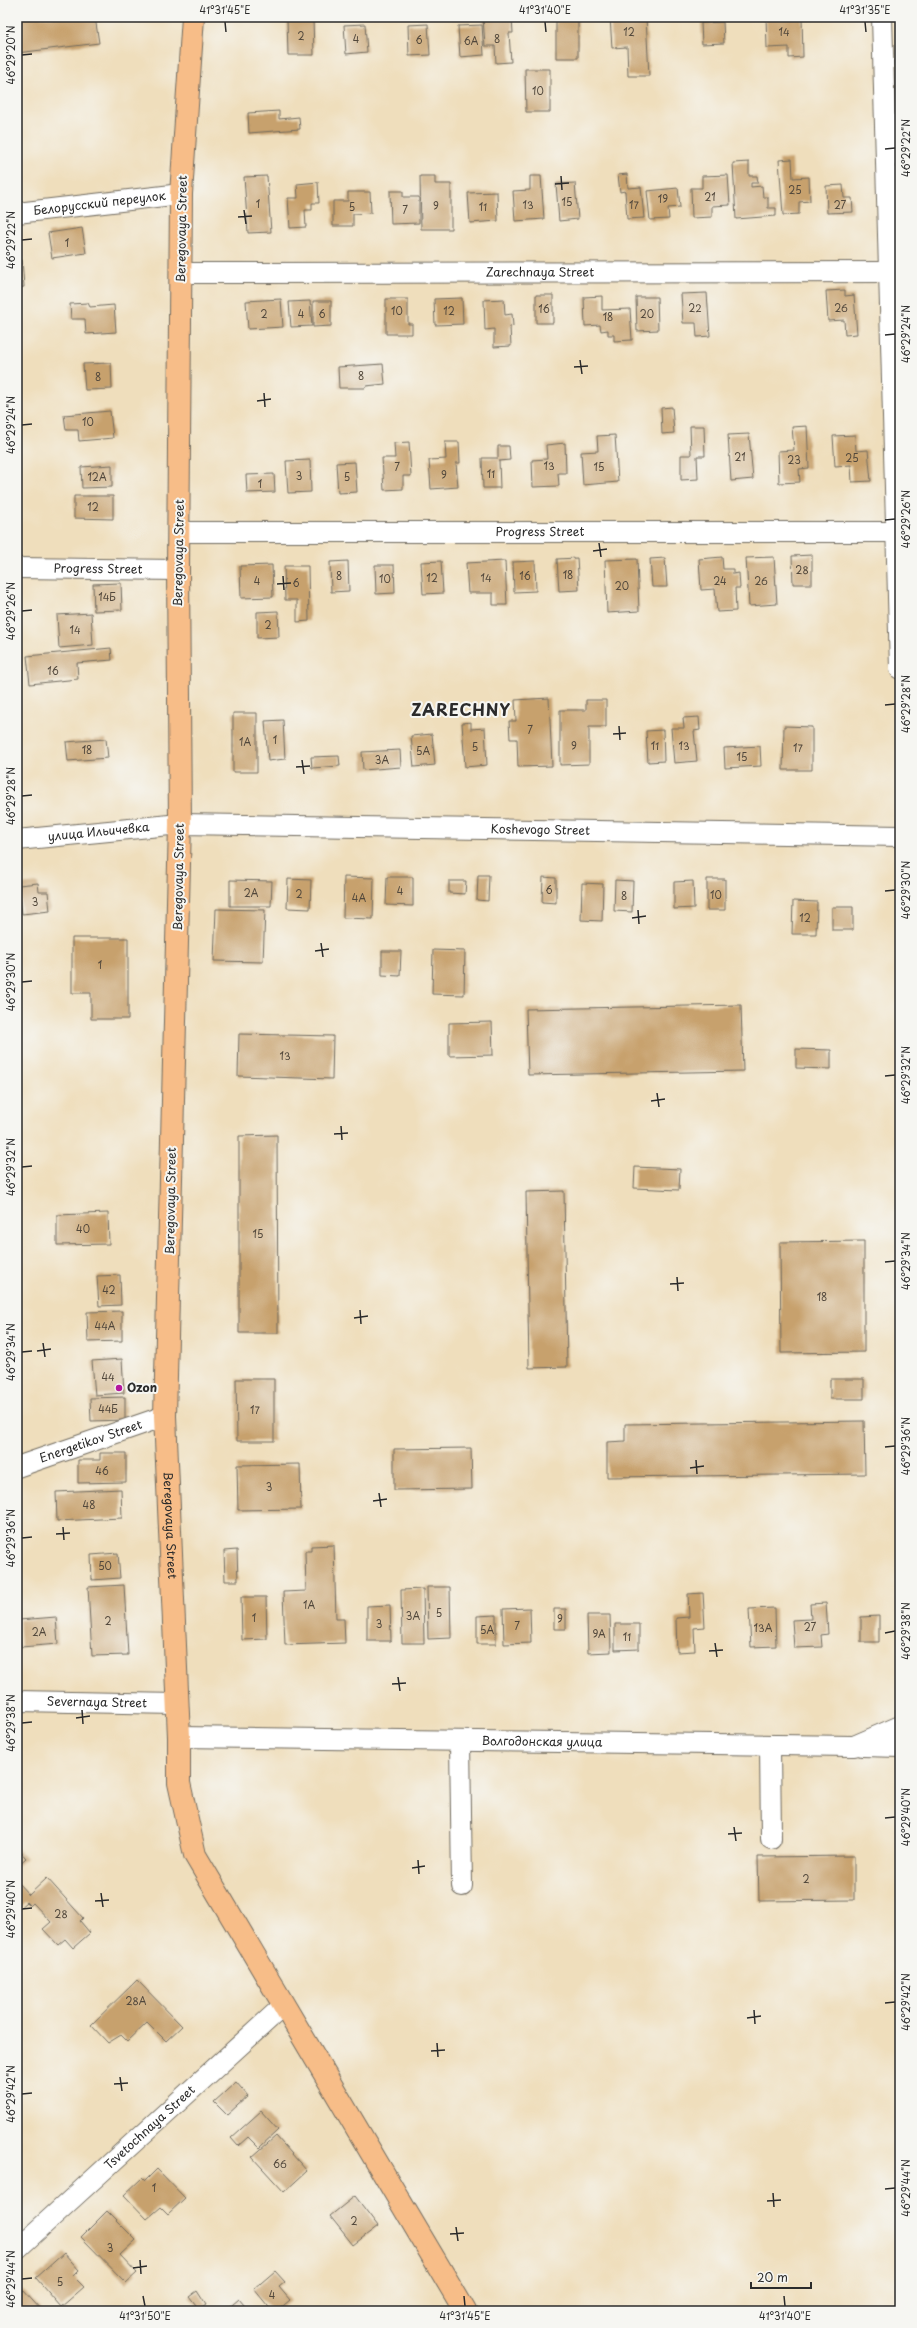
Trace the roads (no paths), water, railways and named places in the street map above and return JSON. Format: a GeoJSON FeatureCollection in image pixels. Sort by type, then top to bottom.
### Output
{"type":"FeatureCollection","features":[{"type":"Feature","properties":{"kind":"main road","name":"Beregovaya Street"},"geometry":{"type":"LineString","coordinates":[[193,17],[181,194],[180,532],[178,570],[180,824],[165,1416],[179,1737],[179,1784],[195,1855],[283,2006],[465,2311]]}},
{"type":"Feature","properties":{"kind":"street"},"geometry":{"type":"LineString","coordinates":[[882,17],[894,272],[900,669]]}},
{"type":"Feature","properties":{"kind":"street","name":"Белорусский переулок"},"geometry":{"type":"LineString","coordinates":[[17,213],[181,194]]}},
{"type":"Feature","properties":{"kind":"street","name":"Zarechnaya Street"},"geometry":{"type":"LineString","coordinates":[[181,273],[894,272]]}},
{"type":"Feature","properties":{"kind":"street","name":"Progress Street"},"geometry":{"type":"LineString","coordinates":[[180,532],[898,532]]}},
{"type":"Feature","properties":{"kind":"street","name":"Progress Street"},"geometry":{"type":"LineString","coordinates":[[17,568],[178,570]]}},
{"type":"Feature","properties":{"kind":"street","name":"Koshevogo Street"},"geometry":{"type":"LineString","coordinates":[[180,824],[900,836]]}},
{"type":"Feature","properties":{"kind":"street","name":"улица Ильичевка"},"geometry":{"type":"LineString","coordinates":[[17,840],[180,824]]}},
{"type":"Feature","properties":{"kind":"street","name":"Energetikov Street"},"geometry":{"type":"LineString","coordinates":[[17,1467],[165,1416]]}},
{"type":"Feature","properties":{"kind":"street","name":"Severnaya Street"},"geometry":{"type":"LineString","coordinates":[[17,1701],[177,1704]]}},
{"type":"Feature","properties":{"kind":"street","name":"Волгодонская улица"},"geometry":{"type":"LineString","coordinates":[[179,1737],[854,1746],[900,1726]]}},
{"type":"Feature","properties":{"kind":"street"},"geometry":{"type":"LineString","coordinates":[[460,1741],[462,1886]]}},
{"type":"Feature","properties":{"kind":"street"},"geometry":{"type":"LineString","coordinates":[[770,1745],[771,1839]]}},
{"type":"Feature","properties":{"kind":"street"},"geometry":{"type":"LineString","coordinates":[[854,1746],[900,1747]]}},
{"type":"Feature","properties":{"kind":"street","name":"Tsvetochnaya Street"},"geometry":{"type":"LineString","coordinates":[[17,2248],[283,2006]]}},
{"type":"Feature","properties":{"kind":"place","name":"Ozon"},"geometry":{"type":"Point","coordinates":[119,1388]}},
{"type":"Feature","properties":{"kind":"district","name":"ZARECHNY"},"geometry":{"type":"Point","coordinates":[461,710]}}]}
